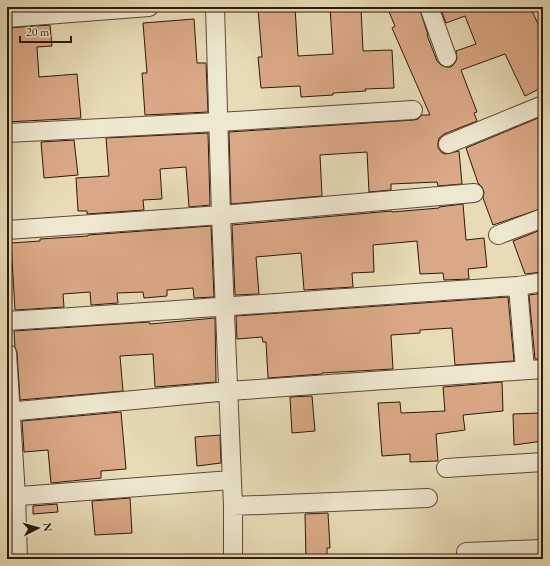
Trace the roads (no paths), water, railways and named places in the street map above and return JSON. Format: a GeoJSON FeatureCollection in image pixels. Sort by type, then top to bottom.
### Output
{"type":"FeatureCollection","features":[{"type":"Feature","properties":{"kind":"street"},"geometry":{"type":"LineString","coordinates":[[7,18],[105,8],[148,7]]}},
{"type":"Feature","properties":{"kind":"street"},"geometry":{"type":"LineString","coordinates":[[215,7],[221,215],[226,306],[233,506],[233,559]]}},
{"type":"Feature","properties":{"kind":"street"},"geometry":{"type":"LineString","coordinates":[[429,7],[447,57]]}},
{"type":"Feature","properties":{"kind":"street"},"geometry":{"type":"LineString","coordinates":[[448,144],[543,105]]}},
{"type":"Feature","properties":{"kind":"street"},"geometry":{"type":"LineString","coordinates":[[7,133],[412,110]]}},
{"type":"Feature","properties":{"kind":"street"},"geometry":{"type":"LineString","coordinates":[[7,230],[221,215],[474,193]]}},
{"type":"Feature","properties":{"kind":"street"},"geometry":{"type":"LineString","coordinates":[[498,235],[543,218]]}},
{"type":"Feature","properties":{"kind":"street"},"geometry":{"type":"LineString","coordinates":[[7,321],[518,286],[543,282]]}},
{"type":"Feature","properties":{"kind":"street"},"geometry":{"type":"LineString","coordinates":[[518,286],[525,370]]}},
{"type":"Feature","properties":{"kind":"street"},"geometry":{"type":"LineString","coordinates":[[7,353],[12,496],[18,559]]}},
{"type":"Feature","properties":{"kind":"street"},"geometry":{"type":"LineString","coordinates":[[9,412],[229,391],[543,369]]}},
{"type":"Feature","properties":{"kind":"street"},"geometry":{"type":"LineString","coordinates":[[446,468],[543,462]]}},
{"type":"Feature","properties":{"kind":"street"},"geometry":{"type":"LineString","coordinates":[[12,496],[231,480]]}},
{"type":"Feature","properties":{"kind":"street"},"geometry":{"type":"LineString","coordinates":[[233,506],[428,498]]}},
{"type":"Feature","properties":{"kind":"street"},"geometry":{"type":"LineString","coordinates":[[466,552],[543,549]]}}]}
